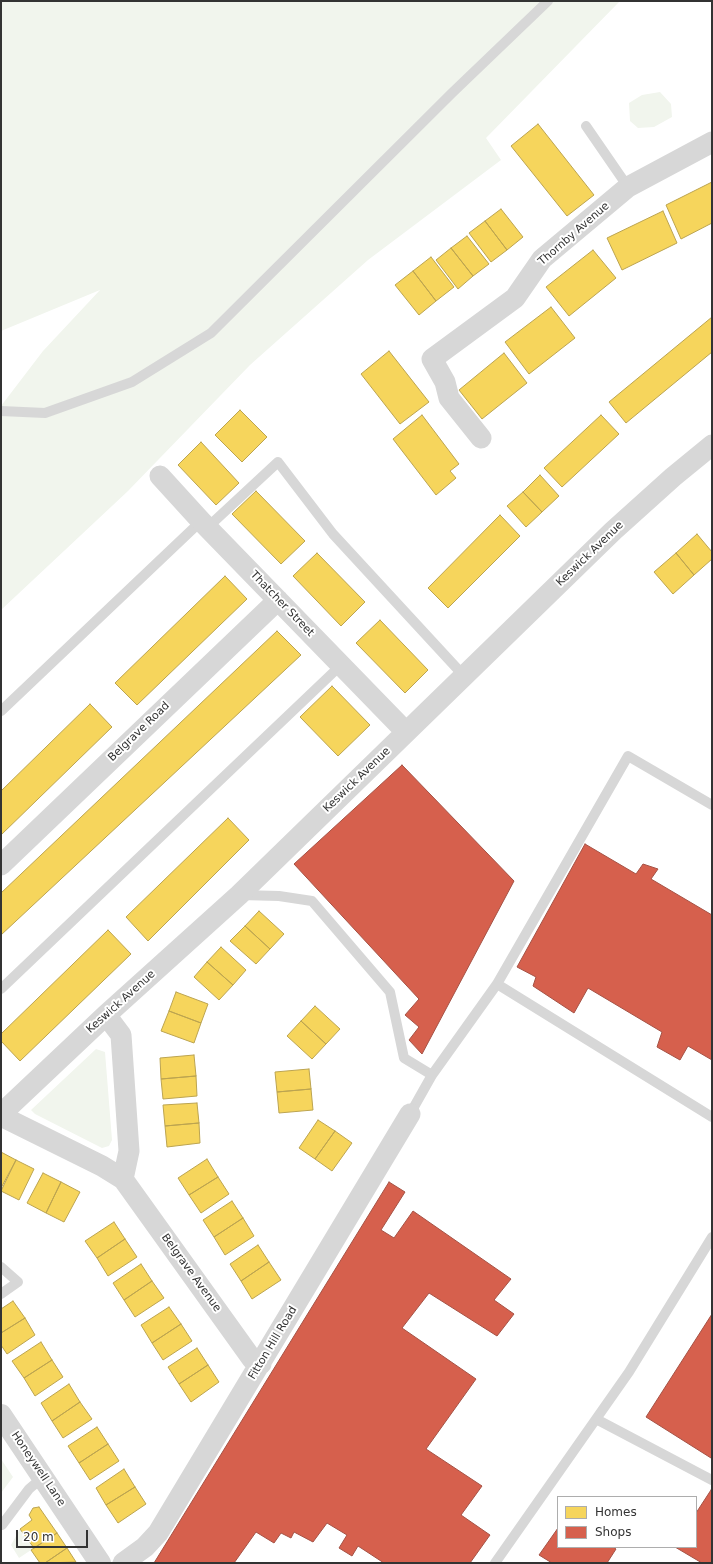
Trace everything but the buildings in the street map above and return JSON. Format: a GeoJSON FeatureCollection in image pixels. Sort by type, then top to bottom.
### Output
{"type":"FeatureCollection","features":[{"type":"Feature","properties":{"kind":"street","name":"Thornby Avenue"},"geometry":{"type":"LineString","coordinates":[[481,438],[449,398],[445,382],[432,359],[515,298],[542,259],[628,187],[712,142]]}},
{"type":"Feature","properties":{"kind":"street","name":"Keswick Avenue"},"geometry":{"type":"LineString","coordinates":[[1,1115],[106,1015],[239,895],[613,531],[673,477],[712,445]]}},
{"type":"Feature","properties":{"kind":"street","name":"Thatcher Street"},"geometry":{"type":"LineString","coordinates":[[160,476],[204,524],[406,732]]}},
{"type":"Feature","properties":{"kind":"street","name":"Belgrave Road"},"geometry":{"type":"LineString","coordinates":[[1,865],[278,600]]}},
{"type":"Feature","properties":{"kind":"street"},"geometry":{"type":"LineString","coordinates":[[106,1015],[121,1035],[129,1151],[123,1179]]}},
{"type":"Feature","properties":{"kind":"street","name":"Fitton Hill Road"},"geometry":{"type":"LineString","coordinates":[[123,1563],[145,1547],[158,1533],[410,1114]]}},
{"type":"Feature","properties":{"kind":"street","name":"Belgrave Avenue"},"geometry":{"type":"LineString","coordinates":[[1,1115],[102,1166],[123,1179],[252,1359],[261,1364]]}},
{"type":"Feature","properties":{"kind":"street","name":"Honeywell Lane"},"geometry":{"type":"LineString","coordinates":[[1,1415],[100,1563]]}},
{"type":"Feature","properties":{"kind":"lane"},"geometry":{"type":"LineString","coordinates":[[1,411],[45,413],[132,382],[211,333],[452,93],[548,1]]}},
{"type":"Feature","properties":{"kind":"lane"},"geometry":{"type":"LineString","coordinates":[[586,126],[628,187]]}},
{"type":"Feature","properties":{"kind":"lane"},"geometry":{"type":"LineString","coordinates":[[1,711],[204,524],[278,462],[334,534],[464,676]]}},
{"type":"Feature","properties":{"kind":"lane"},"geometry":{"type":"LineString","coordinates":[[1,990],[341,665]]}},
{"type":"Feature","properties":{"kind":"lane"},"geometry":{"type":"LineString","coordinates":[[410,1114],[432,1075],[497,984],[628,756],[712,805]]}},
{"type":"Feature","properties":{"kind":"lane"},"geometry":{"type":"LineString","coordinates":[[239,895],[279,896],[312,901],[390,992],[404,1058],[432,1075]]}},
{"type":"Feature","properties":{"kind":"lane"},"geometry":{"type":"LineString","coordinates":[[497,984],[712,1118]]}},
{"type":"Feature","properties":{"kind":"lane"},"geometry":{"type":"LineString","coordinates":[[496,1563],[629,1372],[712,1237]]}},
{"type":"Feature","properties":{"kind":"lane"},"geometry":{"type":"LineString","coordinates":[[1,1267],[18,1282],[1,1294]]}},
{"type":"Feature","properties":{"kind":"lane"},"geometry":{"type":"LineString","coordinates":[[596,1419],[712,1480]]}},
{"type":"Feature","properties":{"kind":"lane"},"geometry":{"type":"LineString","coordinates":[[2,1525],[29,1489],[43,1477]]}},
{"type":"Feature","properties":{"kind":"shaded area"},"geometry":{"type":"Polygon","coordinates":[[[1,1],[620,1],[486,138],[501,160],[368,260],[250,365],[128,491],[1,610],[1,406],[43,351],[100,290],[1,331],[1,1]]]}},
{"type":"Feature","properties":{"kind":"shaded area"},"geometry":{"type":"Polygon","coordinates":[[[660,92],[671,104],[672,117],[654,127],[638,128],[630,121],[629,103],[642,95],[660,92]]]}},
{"type":"Feature","properties":{"kind":"shaded area"},"geometry":{"type":"Polygon","coordinates":[[[96,1049],[105,1052],[112,1140],[109,1146],[102,1148],[35,1114],[31,1110],[96,1049]]]}},
{"type":"Feature","properties":{"kind":"shaded area"},"geometry":{"type":"Polygon","coordinates":[[[1,1459],[13,1477],[1,1493],[1,1459]]]}},
{"type":"Feature","properties":{"kind":"shaded area"},"geometry":{"type":"Polygon","coordinates":[[[20,1529],[34,1548],[19,1558],[11,1545],[20,1529]]]}}]}
